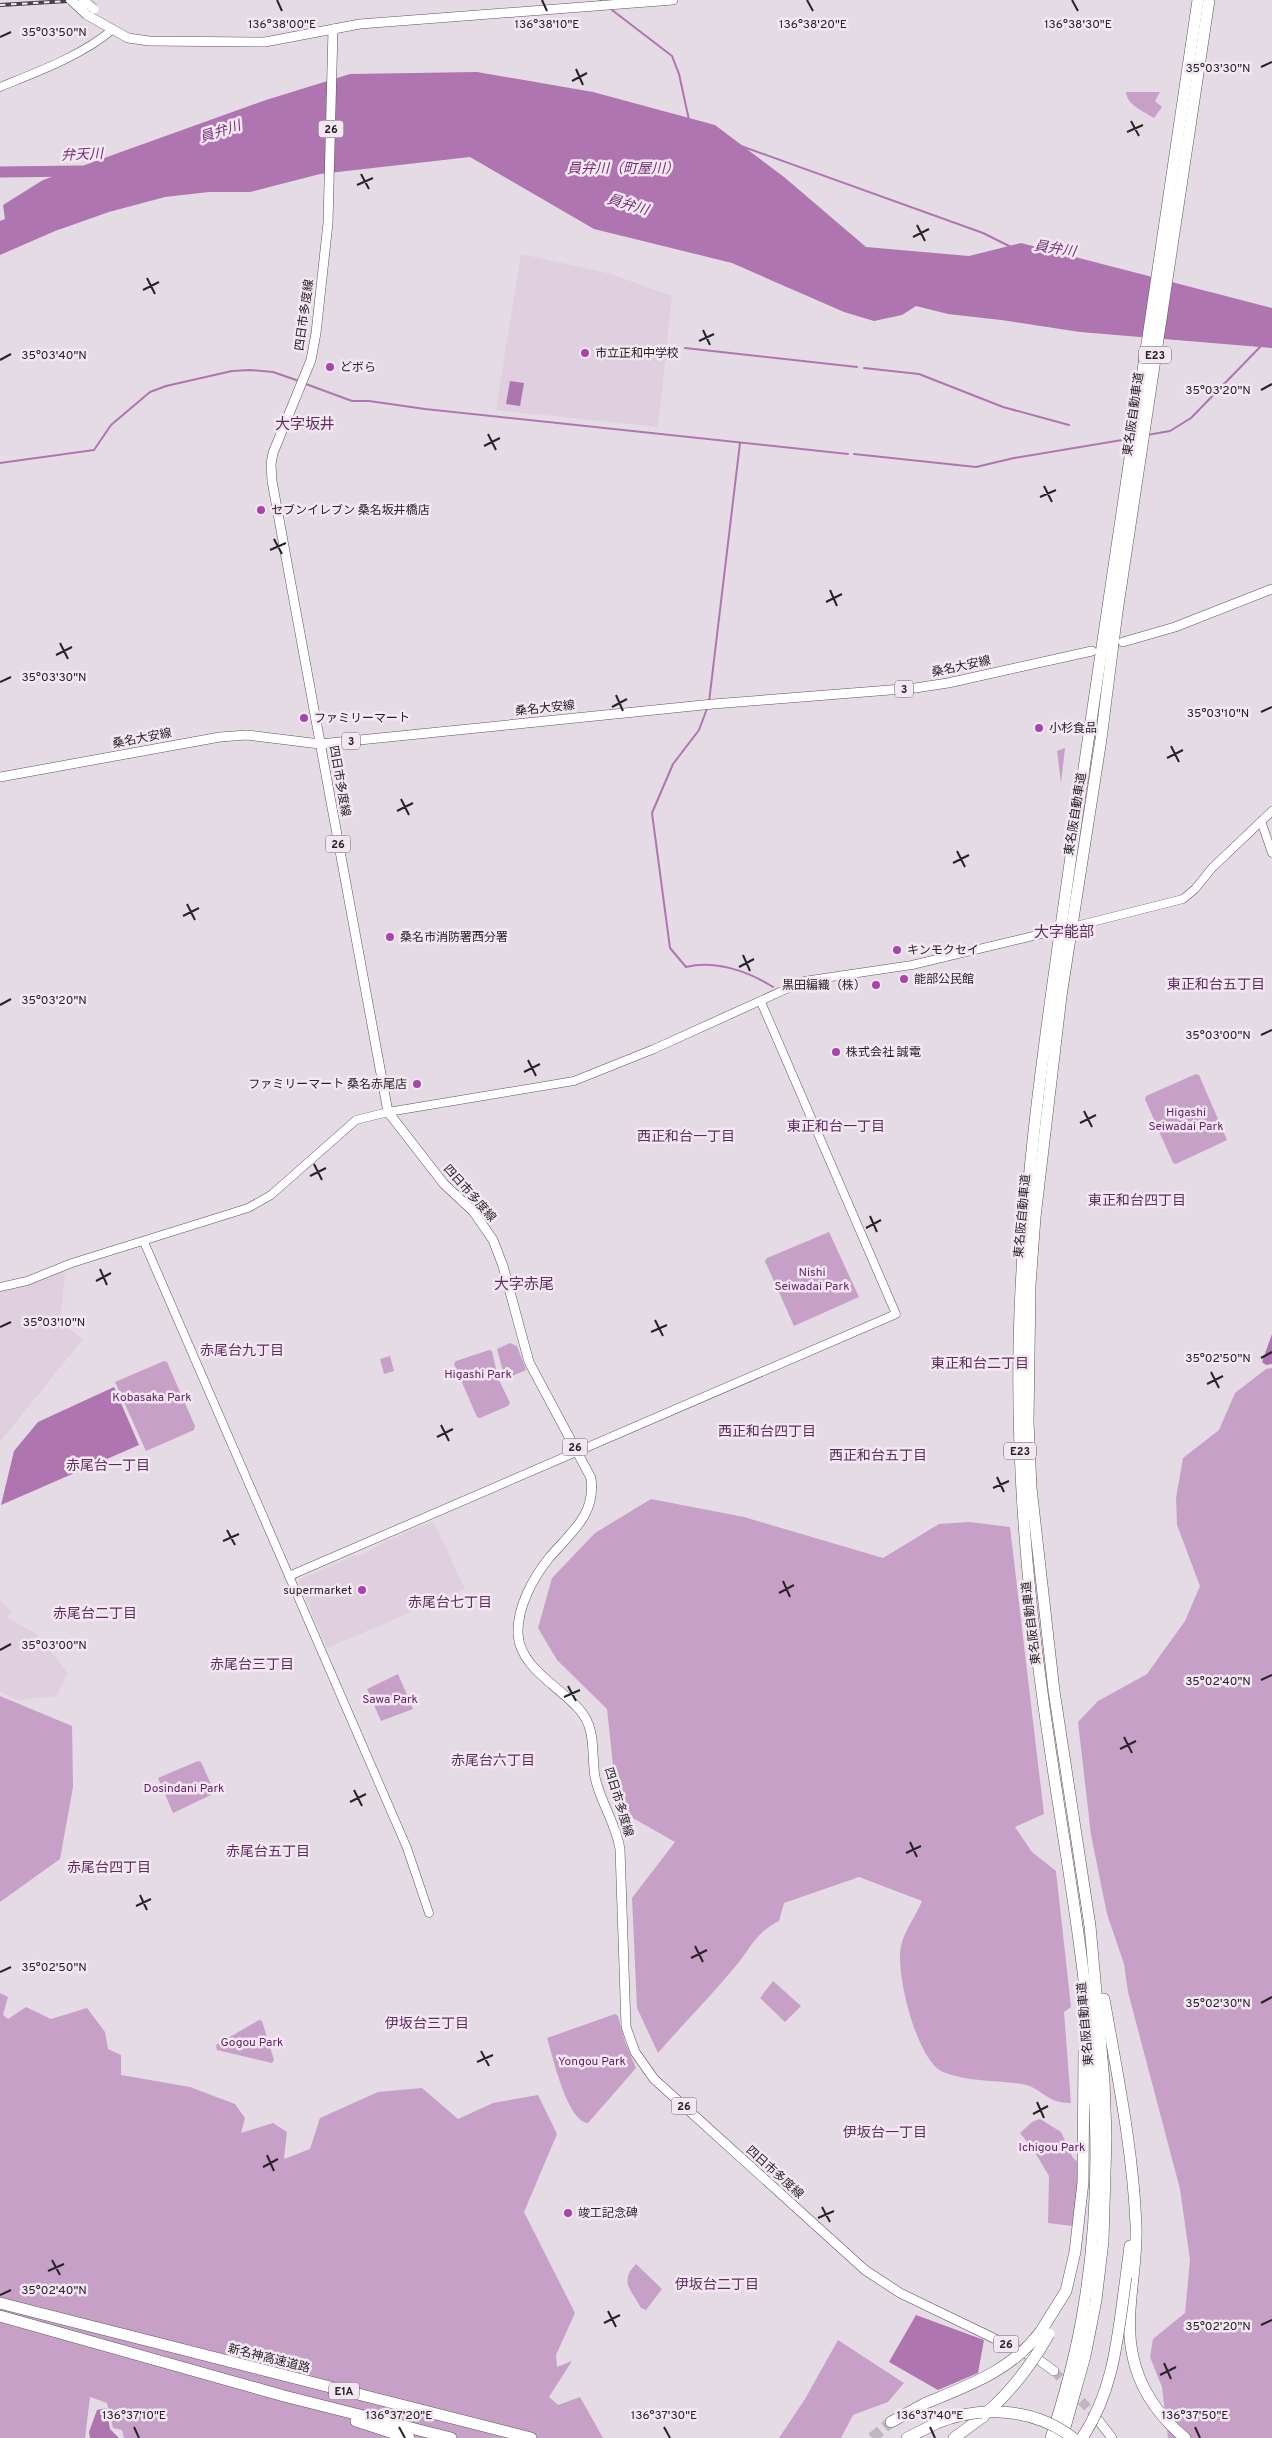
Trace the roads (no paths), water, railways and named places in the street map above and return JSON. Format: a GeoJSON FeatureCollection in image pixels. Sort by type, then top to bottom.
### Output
{"type":"FeatureCollection","features":[{"type":"Feature","properties":{"kind":"highway","name":"東名阪自動車道"},"geometry":{"type":"LineString","coordinates":[[1196,51],[1198,0]]}},
{"type":"Feature","properties":{"kind":"highway","name":"東名阪自動車道"},"geometry":{"type":"LineString","coordinates":[[1051,2438],[1075,2354],[1085,2302],[1092,2243],[1096,2136],[1090,2039],[1082,1966],[1033,1624],[1021,1488],[1019,1345],[1025,1216],[1048,1014],[1129,461],[1166,246],[1196,51],[1209,0]]}},
{"type":"Feature","properties":{"kind":"highway","name":"東名阪自動車道"},"geometry":{"type":"LineString","coordinates":[[1062,2438],[1087,2347],[1096,2300],[1104,2224],[1106,2137],[1104,2081],[1090,1926],[1054,1691],[1038,1559],[1028,1422],[1029,1325],[1035,1217],[1061,996],[1101,739],[1117,612],[1140,463],[1166,246]]}},
{"type":"Feature","properties":{"kind":"highway"},"geometry":{"type":"LineString","coordinates":[[1090,1926],[1119,2094],[1132,2190],[1129,2329],[1131,2351],[1137,2372],[1159,2412],[1186,2438]]}},
{"type":"Feature","properties":{"kind":"highway"},"geometry":{"type":"LineString","coordinates":[[954,2438],[984,2416],[1028,2369],[1066,2290],[1075,2252],[1083,2182],[1082,1966]]}},
{"type":"Feature","properties":{"kind":"highway"},"geometry":{"type":"LineString","coordinates":[[1082,2438],[1099,2410],[1111,2377],[1130,2277]]}},
{"type":"Feature","properties":{"kind":"highway","name":"新名神高速道路"},"geometry":{"type":"LineString","coordinates":[[0,2303],[531,2438]]}},
{"type":"Feature","properties":{"kind":"highway","name":"E1A"},"geometry":{"type":"LineString","coordinates":[[0,2316],[284,2396],[451,2438]]}},
{"type":"Feature","properties":{"kind":"highway"},"geometry":{"type":"LineString","coordinates":[[891,2422],[926,2403],[1000,2370],[1045,2332]]}},
{"type":"Feature","properties":{"kind":"highway"},"geometry":{"type":"LineString","coordinates":[[284,2396],[409,2438]]}},
{"type":"Feature","properties":{"kind":"highway"},"geometry":{"type":"LineString","coordinates":[[907,2438],[937,2423],[969,2413],[984,2411],[1016,2414],[1046,2422],[1073,2438]]}},
{"type":"Feature","properties":{"kind":"main road"},"geometry":{"type":"LineString","coordinates":[[71,0],[90,12],[112,30],[128,38],[149,41],[265,42],[385,22],[673,0]]}},
{"type":"Feature","properties":{"kind":"main road"},"geometry":{"type":"LineString","coordinates":[[83,0],[90,12]]}},
{"type":"Feature","properties":{"kind":"main road","name":"四日市多度線"},"geometry":{"type":"LineString","coordinates":[[333,32],[328,223],[316,332],[311,360],[273,453],[271,464],[272,480],[388,1112],[444,1184],[479,1219],[493,1240],[503,1266],[529,1362],[591,1478],[590,1504],[583,1521],[537,1575],[525,1602],[518,1634],[521,1648],[529,1661],[578,1708],[590,1727],[595,1779],[616,1832],[620,1849],[623,2011],[627,2033],[635,2052],[654,2079],[865,2270],[900,2293],[1039,2360],[1054,2371]]}},
{"type":"Feature","properties":{"kind":"main road"},"geometry":{"type":"LineString","coordinates":[[1123,642],[1175,627],[1272,588]]}},
{"type":"Feature","properties":{"kind":"main road","name":"桑名大安線"},"geometry":{"type":"LineString","coordinates":[[0,778],[220,736],[247,735],[320,744],[709,704],[923,687],[1092,651]]}},
{"type":"Feature","properties":{"kind":"main road"},"geometry":{"type":"LineString","coordinates":[[1099,2421],[1112,2438]]}},
{"type":"Feature","properties":{"kind":"street"},"geometry":{"type":"LineString","coordinates":[[0,87],[36,72],[91,44],[112,30]]}},
{"type":"Feature","properties":{"kind":"street"},"geometry":{"type":"LineString","coordinates":[[1080,925],[1183,899],[1195,889],[1212,868],[1272,811]]}},
{"type":"Feature","properties":{"kind":"street"},"geometry":{"type":"LineString","coordinates":[[1261,821],[1272,853]]}},
{"type":"Feature","properties":{"kind":"street"},"geometry":{"type":"LineString","coordinates":[[0,1287],[27,1281],[72,1263],[227,1216],[259,1203],[272,1195],[356,1120],[388,1112],[574,1081],[761,1002],[804,980],[912,965],[1054,931]]}},
{"type":"Feature","properties":{"kind":"street"},"geometry":{"type":"LineString","coordinates":[[290,1576],[896,1314],[761,1002]]}},
{"type":"Feature","properties":{"kind":"street"},"geometry":{"type":"LineString","coordinates":[[144,1242],[407,1848],[429,1914]]}},
{"type":"Feature","properties":{"kind":"water","name":"員弁川（町屋川）"},"geometry":{"type":"Polygon","coordinates":[[[477,72],[593,92],[715,125],[784,177],[866,247],[969,256],[1021,243],[1272,308],[1272,348],[1080,332],[948,314],[916,306],[902,315],[874,321],[844,312],[732,263],[594,229],[470,157],[320,174],[250,192],[209,192],[165,197],[109,212],[55,231],[0,255],[0,221],[5,219],[3,205],[43,180],[266,100],[350,74],[477,72]]]}},
{"type":"Feature","properties":{"kind":"water"},"geometry":{"type":"Polygon","coordinates":[[[510,381],[524,383],[520,406],[506,404],[510,381]]]}},
{"type":"Feature","properties":{"kind":"water"},"geometry":{"type":"Polygon","coordinates":[[[1272,1334],[1272,1364],[1266,1365],[1262,1362],[1272,1334]]]}},
{"type":"Feature","properties":{"kind":"water"},"geometry":{"type":"Polygon","coordinates":[[[114,1387],[139,1445],[1,1505],[14,1451],[38,1422],[114,1387]]]}},
{"type":"Feature","properties":{"kind":"water"},"geometry":{"type":"Polygon","coordinates":[[[916,2315],[984,2340],[978,2373],[938,2390],[889,2362],[916,2315]]]}},
{"type":"Feature","properties":{"kind":"water"},"geometry":{"type":"Polygon","coordinates":[[[106,2408],[110,2429],[119,2438],[90,2438],[89,2432],[97,2410],[106,2408]]]}},
{"type":"Feature","properties":{"kind":"waterway"},"geometry":{"type":"LineString","coordinates":[[612,10],[672,56],[679,74],[689,120]]}},
{"type":"Feature","properties":{"kind":"waterway"},"geometry":{"type":"LineString","coordinates":[[741,146],[983,233],[1011,247]]}},
{"type":"Feature","properties":{"kind":"waterway","name":"弁天川"},"geometry":{"type":"LineString","coordinates":[[0,172],[81,171]]}},
{"type":"Feature","properties":{"kind":"waterway"},"geometry":{"type":"LineString","coordinates":[[1147,435],[1170,431],[1191,418],[1261,346]]}},
{"type":"Feature","properties":{"kind":"waterway"},"geometry":{"type":"LineString","coordinates":[[685,348],[857,367]]}},
{"type":"Feature","properties":{"kind":"waterway"},"geometry":{"type":"LineString","coordinates":[[864,368],[919,374],[1003,407],[1069,425]]}},
{"type":"Feature","properties":{"kind":"waterway"},"geometry":{"type":"LineString","coordinates":[[0,463],[94,450],[111,425],[150,392],[166,386],[232,371],[250,370],[273,372],[299,381]]}},
{"type":"Feature","properties":{"kind":"waterway"},"geometry":{"type":"LineString","coordinates":[[306,384],[352,401],[369,401],[425,409],[848,454]]}},
{"type":"Feature","properties":{"kind":"waterway"},"geometry":{"type":"LineString","coordinates":[[854,454],[976,467],[1014,458],[1128,439]]}},
{"type":"Feature","properties":{"kind":"waterway"},"geometry":{"type":"LineString","coordinates":[[709,702],[740,443]]}},
{"type":"Feature","properties":{"kind":"waterway"},"geometry":{"type":"LineString","coordinates":[[708,706],[699,730],[673,764],[652,813],[670,948],[686,967],[708,965],[731,968],[753,976],[773,987]]}},
{"type":"Feature","properties":{"kind":"tunnel"},"geometry":{"type":"LineString","coordinates":[[1054,2371],[1098,2419]]}},
{"type":"Feature","properties":{"kind":"tunnel"},"geometry":{"type":"LineString","coordinates":[[872,2438],[891,2422]]}},
{"type":"Feature","properties":{"kind":"railway"},"geometry":{"type":"LineString","coordinates":[[0,5],[85,0]]}},
{"type":"Feature","properties":{"kind":"place","name":"市立正和中学校"},"geometry":{"type":"Point","coordinates":[585,353]}},
{"type":"Feature","properties":{"kind":"place","name":"どボら"},"geometry":{"type":"Point","coordinates":[330,367]}},
{"type":"Feature","properties":{"kind":"place","name":"セブンイレブン 桑名坂井橋店"},"geometry":{"type":"Point","coordinates":[261,510]}},
{"type":"Feature","properties":{"kind":"place","name":"ファミリーマート"},"geometry":{"type":"Point","coordinates":[304,718]}},
{"type":"Feature","properties":{"kind":"place","name":"小杉食品"},"geometry":{"type":"Point","coordinates":[1039,728]}},
{"type":"Feature","properties":{"kind":"place","name":"桑名市消防署西分署"},"geometry":{"type":"Point","coordinates":[390,937]}},
{"type":"Feature","properties":{"kind":"place","name":"キンモクセイ"},"geometry":{"type":"Point","coordinates":[897,950]}},
{"type":"Feature","properties":{"kind":"place","name":"能部公民館"},"geometry":{"type":"Point","coordinates":[904,979]}},
{"type":"Feature","properties":{"kind":"place","name":"黒田編織（株）"},"geometry":{"type":"Point","coordinates":[876,985]}},
{"type":"Feature","properties":{"kind":"place","name":"株式会社 誠電"},"geometry":{"type":"Point","coordinates":[836,1052]}},
{"type":"Feature","properties":{"kind":"place","name":"ファミリーマート 桑名赤尾店"},"geometry":{"type":"Point","coordinates":[417,1084]}},
{"type":"Feature","properties":{"kind":"place","name":"supermarket"},"geometry":{"type":"Point","coordinates":[362,1590]}},
{"type":"Feature","properties":{"kind":"place","name":"竣工記念碑"},"geometry":{"type":"Point","coordinates":[568,2213]}},
{"type":"Feature","properties":{"kind":"district","name":"大字坂井"},"geometry":{"type":"Point","coordinates":[305,424]}},
{"type":"Feature","properties":{"kind":"district","name":"大字能部"},"geometry":{"type":"Point","coordinates":[1064,932]}},
{"type":"Feature","properties":{"kind":"district","name":"東正和台五丁目"},"geometry":{"type":"Point","coordinates":[1216,984]}},
{"type":"Feature","properties":{"kind":"district","name":"東正和台一丁目"},"geometry":{"type":"Point","coordinates":[836,1126]}},
{"type":"Feature","properties":{"kind":"district","name":"西正和台一丁目"},"geometry":{"type":"Point","coordinates":[686,1136]}},
{"type":"Feature","properties":{"kind":"district","name":"東正和台四丁目"},"geometry":{"type":"Point","coordinates":[1137,1200]}},
{"type":"Feature","properties":{"kind":"district","name":"大字赤尾"},"geometry":{"type":"Point","coordinates":[524,1284]}},
{"type":"Feature","properties":{"kind":"district","name":"赤尾台九丁目"},"geometry":{"type":"Point","coordinates":[242,1350]}},
{"type":"Feature","properties":{"kind":"district","name":"東正和台二丁目"},"geometry":{"type":"Point","coordinates":[980,1363]}},
{"type":"Feature","properties":{"kind":"district","name":"西正和台四丁目"},"geometry":{"type":"Point","coordinates":[767,1431]}},
{"type":"Feature","properties":{"kind":"district","name":"西正和台五丁目"},"geometry":{"type":"Point","coordinates":[878,1455]}},
{"type":"Feature","properties":{"kind":"district","name":"赤尾台一丁目"},"geometry":{"type":"Point","coordinates":[108,1465]}},
{"type":"Feature","properties":{"kind":"district","name":"赤尾台七丁目"},"geometry":{"type":"Point","coordinates":[450,1602]}},
{"type":"Feature","properties":{"kind":"district","name":"赤尾台二丁目"},"geometry":{"type":"Point","coordinates":[95,1613]}},
{"type":"Feature","properties":{"kind":"district","name":"赤尾台三丁目"},"geometry":{"type":"Point","coordinates":[252,1664]}},
{"type":"Feature","properties":{"kind":"district","name":"赤尾台六丁目"},"geometry":{"type":"Point","coordinates":[493,1760]}},
{"type":"Feature","properties":{"kind":"district","name":"赤尾台五丁目"},"geometry":{"type":"Point","coordinates":[268,1851]}},
{"type":"Feature","properties":{"kind":"district","name":"赤尾台四丁目"},"geometry":{"type":"Point","coordinates":[109,1867]}},
{"type":"Feature","properties":{"kind":"district","name":"伊坂台三丁目"},"geometry":{"type":"Point","coordinates":[427,2023]}},
{"type":"Feature","properties":{"kind":"district","name":"伊坂台一丁目"},"geometry":{"type":"Point","coordinates":[885,2132]}},
{"type":"Feature","properties":{"kind":"district","name":"伊坂台二丁目"},"geometry":{"type":"Point","coordinates":[717,2284]}},
{"type":"Feature","properties":{"kind":"water label","name":"員弁川"},"geometry":{"type":"Point","coordinates":[220,131]}},
{"type":"Feature","properties":{"kind":"water label","name":"員弁川"},"geometry":{"type":"Point","coordinates":[628,204]}},
{"type":"Feature","properties":{"kind":"water label","name":"員弁川"},"geometry":{"type":"Point","coordinates":[1055,248]}},
{"type":"Feature","properties":{"kind":"park label","name":"Higashi Seiwadai Park"},"geometry":{"type":"Point","coordinates":[1186,1119]}},
{"type":"Feature","properties":{"kind":"park label","name":"Nishi Seiwadai Park"},"geometry":{"type":"Point","coordinates":[812,1279]}},
{"type":"Feature","properties":{"kind":"park label","name":"Higashi Park"},"geometry":{"type":"Point","coordinates":[478,1374]}},
{"type":"Feature","properties":{"kind":"park label","name":"Kobasaka Park"},"geometry":{"type":"Point","coordinates":[152,1397]}},
{"type":"Feature","properties":{"kind":"park label","name":"Sawa Park"},"geometry":{"type":"Point","coordinates":[390,1699]}},
{"type":"Feature","properties":{"kind":"park label","name":"Dosindani Park"},"geometry":{"type":"Point","coordinates":[184,1788]}},
{"type":"Feature","properties":{"kind":"park label","name":"Gogou Park"},"geometry":{"type":"Point","coordinates":[252,2042]}},
{"type":"Feature","properties":{"kind":"park label","name":"Yongou Park"},"geometry":{"type":"Point","coordinates":[592,2061]}},
{"type":"Feature","properties":{"kind":"park label","name":"Ichigou Park"},"geometry":{"type":"Point","coordinates":[1052,2147]}}]}
